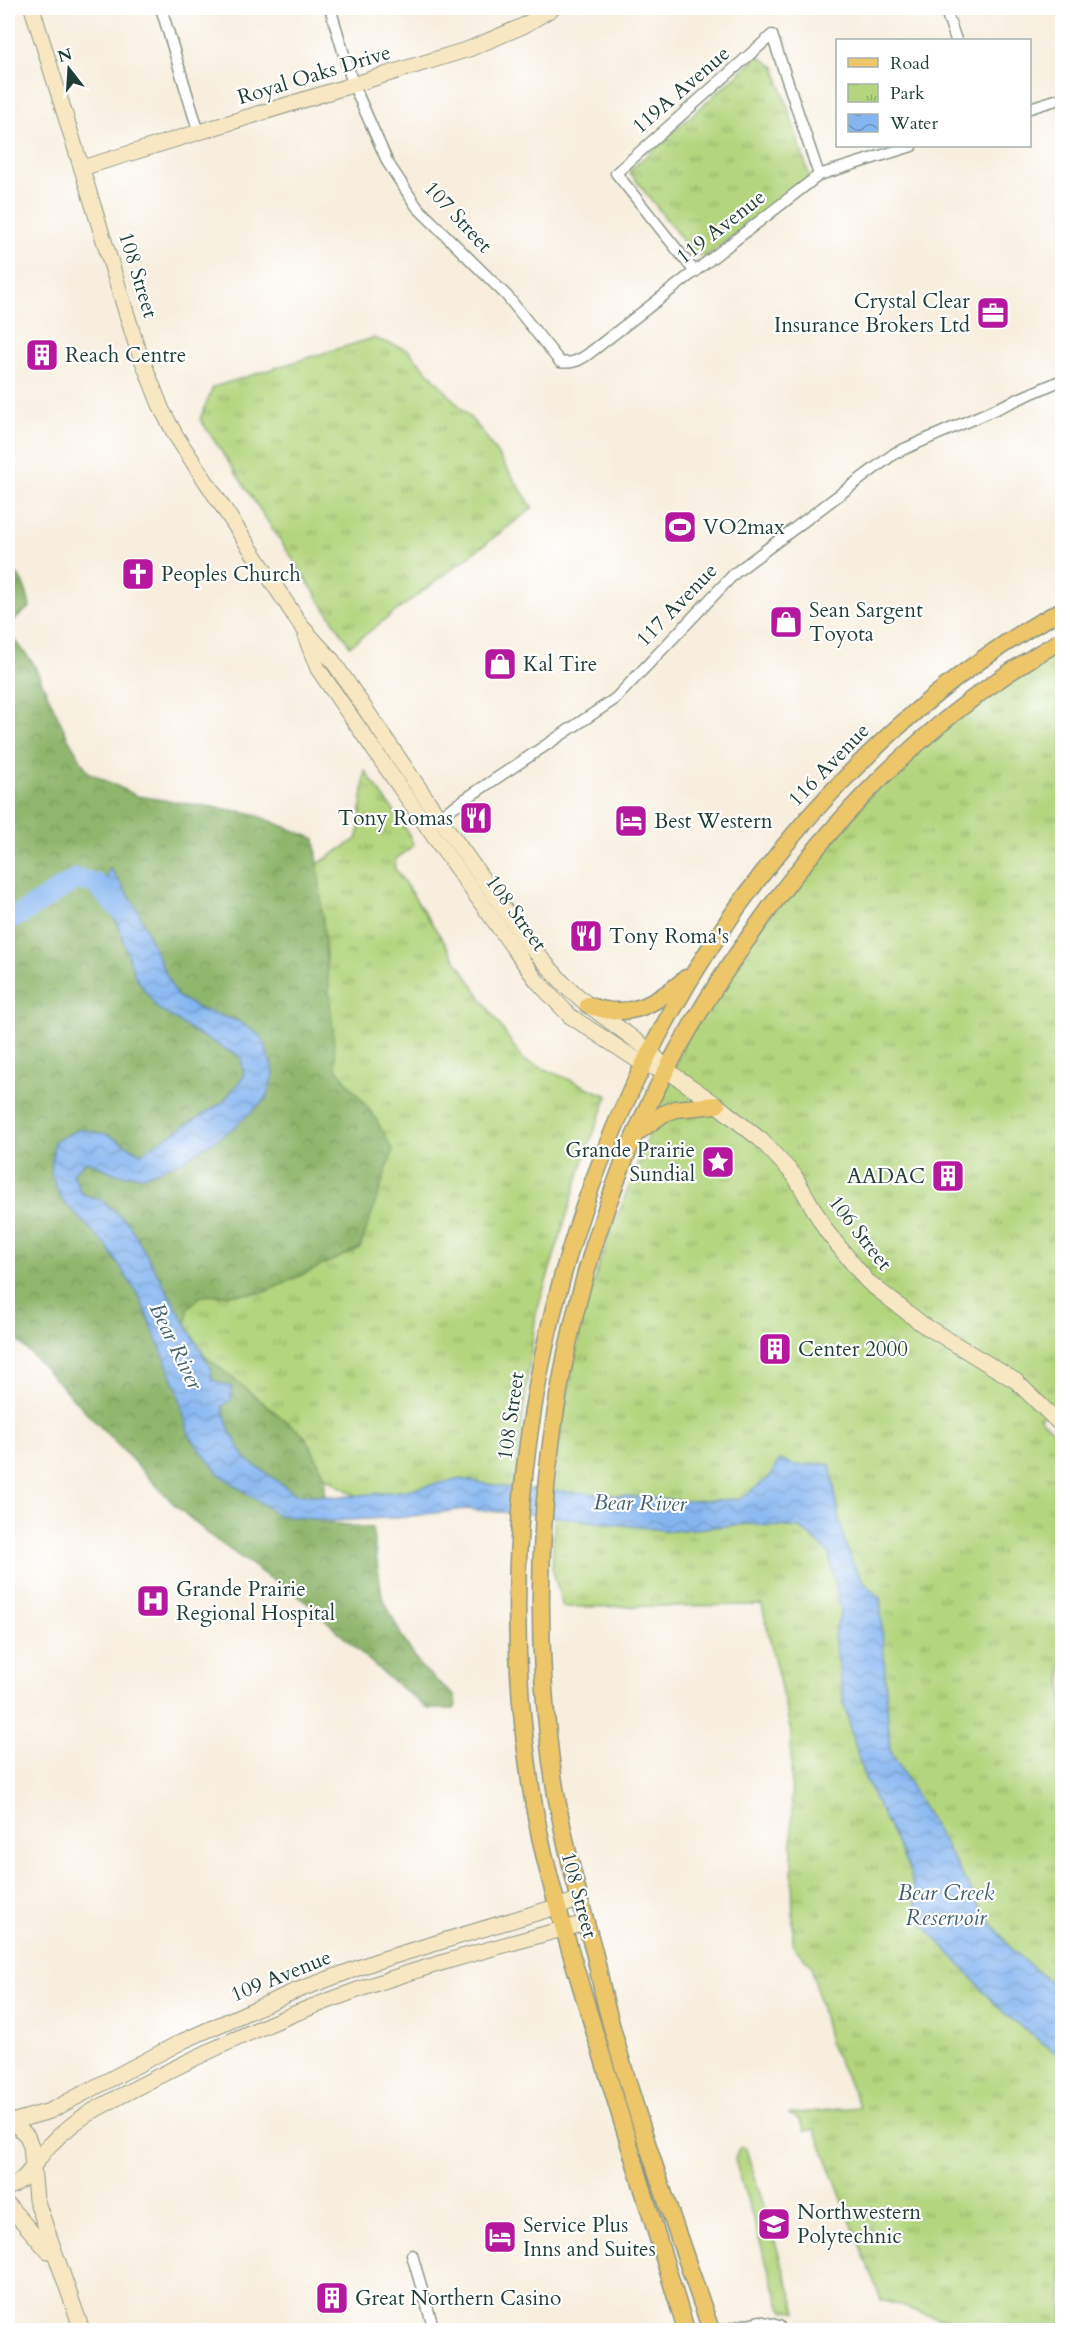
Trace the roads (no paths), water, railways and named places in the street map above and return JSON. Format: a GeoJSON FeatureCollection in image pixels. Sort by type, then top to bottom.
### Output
{"type":"FeatureCollection","features":[{"type":"Feature","properties":{"kind":"main road","name":"116 Avenue"},"geometry":{"type":"LineString","coordinates":[[647,1058],[698,967],[724,927],[776,857],[833,790],[892,731],[952,681],[1019,635],[1062,610]]}},
{"type":"Feature","properties":{"kind":"main road"},"geometry":{"type":"LineString","coordinates":[[668,1071],[733,960],[786,886],[842,819],[886,773],[937,726],[1005,675],[1062,640]]}},
{"type":"Feature","properties":{"kind":"main road"},"geometry":{"type":"LineString","coordinates":[[588,1005],[603,1011],[621,1012],[646,1006],[663,998],[698,967]]}},
{"type":"Feature","properties":{"kind":"main road","name":"108 Street"},"geometry":{"type":"LineString","coordinates":[[647,1058],[606,1145],[563,1275],[539,1377],[518,1539],[519,1640],[527,1750],[538,1826],[557,1906],[686,2331]]}},
{"type":"Feature","properties":{"kind":"main road","name":"108 Street"},"geometry":{"type":"LineString","coordinates":[[668,1071],[635,1134],[605,1211],[585,1276],[558,1392],[541,1542],[541,1646],[549,1746],[561,1821],[579,1900],[608,2014],[651,2153],[711,2331]]}},
{"type":"Feature","properties":{"kind":"main road"},"geometry":{"type":"LineString","coordinates":[[635,1134],[663,1114],[676,1108],[717,1105]]}},
{"type":"Feature","properties":{"kind":"street","name":"108 Street"},"geometry":{"type":"LineString","coordinates":[[32,8],[136,344],[162,410],[176,436],[302,627],[332,660],[432,821],[537,981],[570,1016],[647,1058]]}},
{"type":"Feature","properties":{"kind":"street"},"geometry":{"type":"LineString","coordinates":[[161,8],[200,133]]}},
{"type":"Feature","properties":{"kind":"street","name":"107 Street"},"geometry":{"type":"LineString","coordinates":[[330,8],[353,84],[388,163],[417,207],[507,296],[560,362],[568,363]]}},
{"type":"Feature","properties":{"kind":"street","name":"Royal Oaks Drive"},"geometry":{"type":"LineString","coordinates":[[82,168],[469,49],[524,26],[553,8]]}},
{"type":"Feature","properties":{"kind":"street"},"geometry":{"type":"LineString","coordinates":[[945,8],[956,39]]}},
{"type":"Feature","properties":{"kind":"street","name":"119A Avenue"},"geometry":{"type":"LineString","coordinates":[[695,272],[616,173],[772,35],[819,175]]}},
{"type":"Feature","properties":{"kind":"street"},"geometry":{"type":"LineString","coordinates":[[1031,107],[1062,98]]}},
{"type":"Feature","properties":{"kind":"street","name":"119 Avenue"},"geometry":{"type":"LineString","coordinates":[[568,363],[579,361],[819,175],[909,147]]}},
{"type":"Feature","properties":{"kind":"street","name":"117 Avenue"},"geometry":{"type":"LineString","coordinates":[[432,821],[615,699],[735,573],[895,453],[1062,380]]}},
{"type":"Feature","properties":{"kind":"street","name":"108 Street"},"geometry":{"type":"LineString","coordinates":[[432,821],[563,983],[647,1058]]}},
{"type":"Feature","properties":{"kind":"street","name":"106 Street"},"geometry":{"type":"LineString","coordinates":[[647,1058],[717,1105],[761,1140],[794,1175],[827,1232],[867,1281],[922,1324],[1016,1381],[1060,1420]]}},
{"type":"Feature","properties":{"kind":"street","name":"109 Avenue"},"geometry":{"type":"LineString","coordinates":[[9,2121],[44,2113],[62,2105],[131,2066],[303,1988],[377,1962],[579,1900]]}},
{"type":"Feature","properties":{"kind":"street","name":"109 Avenue"},"geometry":{"type":"LineString","coordinates":[[8,2188],[24,2178],[65,2130],[95,2109],[268,2025],[376,1984],[585,1923]]}},
{"type":"Feature","properties":{"kind":"street"},"geometry":{"type":"LineString","coordinates":[[9,2121],[27,2136],[31,2146],[36,2199],[82,2331]]}},
{"type":"Feature","properties":{"kind":"street"},"geometry":{"type":"LineString","coordinates":[[8,2205],[42,2242],[63,2273]]}},
{"type":"Feature","properties":{"kind":"street"},"geometry":{"type":"LineString","coordinates":[[412,2255],[434,2331]]}},
{"type":"Feature","properties":{"kind":"street"},"geometry":{"type":"LineString","coordinates":[[723,2331],[760,2321],[777,2329]]}},
{"type":"Feature","properties":{"kind":"water","name":"Bear Creek Reservoir"},"geometry":{"type":"Polygon","coordinates":[[[110,868],[136,906],[177,996],[200,1009],[238,1021],[262,1037],[274,1073],[266,1099],[232,1129],[183,1161],[143,1176],[116,1174],[87,1161],[73,1173],[81,1193],[103,1201],[129,1224],[211,1368],[212,1380],[232,1387],[231,1400],[222,1406],[230,1431],[246,1459],[296,1494],[341,1497],[401,1491],[461,1479],[505,1487],[687,1501],[740,1499],[770,1477],[779,1460],[795,1465],[830,1464],[839,1518],[849,1554],[867,1585],[880,1597],[890,1750],[984,1913],[1014,1952],[1062,1992],[1062,2058],[1003,2012],[919,1920],[910,1871],[863,1774],[844,1703],[834,1636],[841,1611],[829,1553],[801,1528],[748,1524],[671,1531],[559,1517],[465,1509],[404,1517],[331,1521],[278,1515],[219,1474],[189,1435],[178,1391],[140,1298],[106,1245],[61,1199],[51,1174],[54,1141],[80,1129],[109,1135],[141,1153],[222,1103],[244,1076],[241,1057],[199,1035],[157,1008],[135,976],[117,922],[98,895],[110,868]]]}},
{"type":"Feature","properties":{"kind":"waterway","name":"Bear River"},"geometry":{"type":"LineString","coordinates":[[8,918],[19,915],[76,879],[95,883],[119,909]]}},
{"type":"Feature","properties":{"kind":"place","name":"Crystal Clear Insurance Brokers Ltd"},"geometry":{"type":"Point","coordinates":[993,313]}},
{"type":"Feature","properties":{"kind":"place","name":"Reach Centre"},"geometry":{"type":"Point","coordinates":[42,355]}},
{"type":"Feature","properties":{"kind":"place","name":"VO2max"},"geometry":{"type":"Point","coordinates":[680,527]}},
{"type":"Feature","properties":{"kind":"place","name":"Peoples Church"},"geometry":{"type":"Point","coordinates":[138,574]}},
{"type":"Feature","properties":{"kind":"place","name":"Sean Sargent Toyota"},"geometry":{"type":"Point","coordinates":[786,622]}},
{"type":"Feature","properties":{"kind":"place","name":"Kal Tire"},"geometry":{"type":"Point","coordinates":[500,664]}},
{"type":"Feature","properties":{"kind":"place","name":"Tony Romas"},"geometry":{"type":"Point","coordinates":[476,818]}},
{"type":"Feature","properties":{"kind":"place","name":"Best Western"},"geometry":{"type":"Point","coordinates":[631,821]}},
{"type":"Feature","properties":{"kind":"place","name":"Tony Roma's"},"geometry":{"type":"Point","coordinates":[586,936]}},
{"type":"Feature","properties":{"kind":"place","name":"Grande Prairie Sundial"},"geometry":{"type":"Point","coordinates":[718,1162]}},
{"type":"Feature","properties":{"kind":"place","name":"AADAC"},"geometry":{"type":"Point","coordinates":[948,1176]}},
{"type":"Feature","properties":{"kind":"place","name":"Center 2000"},"geometry":{"type":"Point","coordinates":[775,1349]}},
{"type":"Feature","properties":{"kind":"place","name":"Grande Prairie Regional Hospital"},"geometry":{"type":"Point","coordinates":[153,1601]}},
{"type":"Feature","properties":{"kind":"place","name":"Northwestern Polytechnic"},"geometry":{"type":"Point","coordinates":[774,2224]}},
{"type":"Feature","properties":{"kind":"place","name":"Service Plus Inns and Suites"},"geometry":{"type":"Point","coordinates":[500,2237]}},
{"type":"Feature","properties":{"kind":"place","name":"Great Northern Casino"},"geometry":{"type":"Point","coordinates":[332,2298]}}]}
